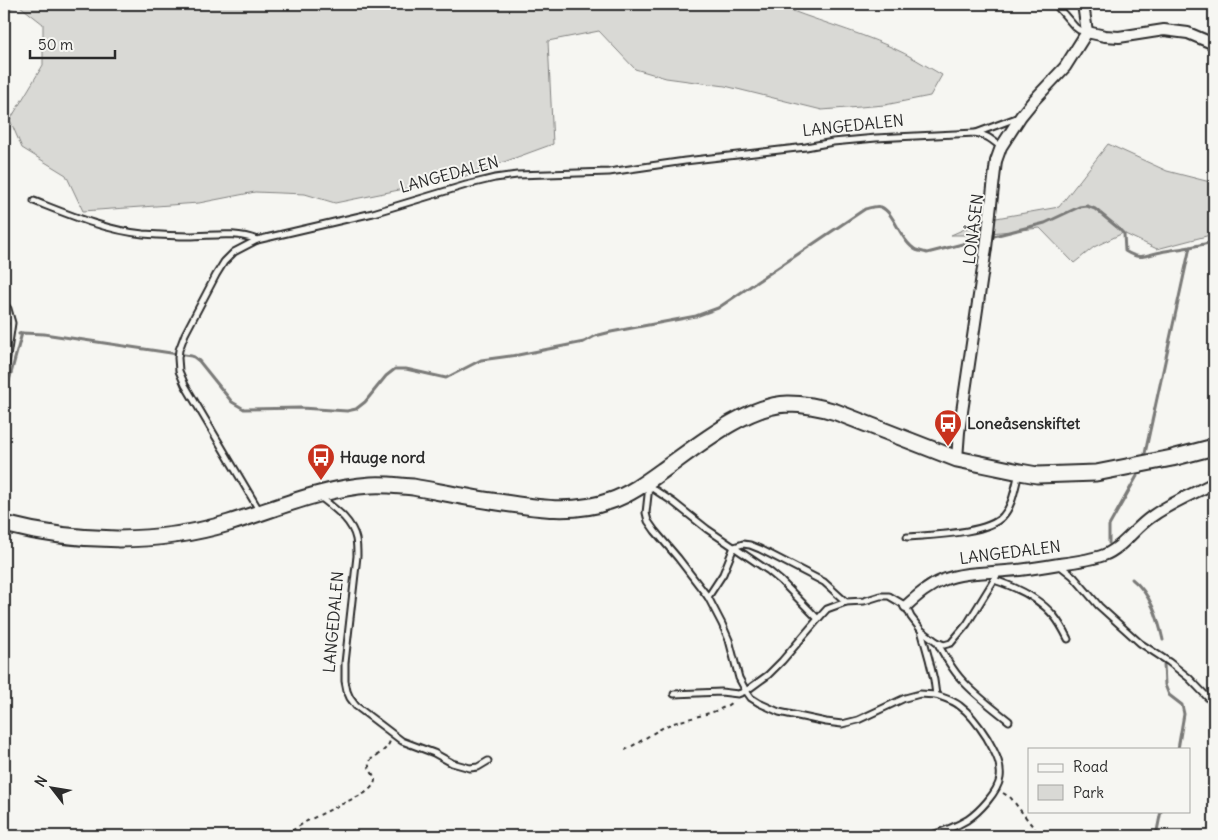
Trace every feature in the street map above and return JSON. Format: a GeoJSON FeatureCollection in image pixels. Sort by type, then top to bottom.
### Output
{"type":"FeatureCollection","features":[{"type":"Feature","properties":{"kind":"main road"},"geometry":{"type":"LineString","coordinates":[[4,524],[75,537],[115,539],[176,535],[227,524],[316,495],[371,485],[397,485],[529,507],[574,509],[610,501],[648,484],[716,433],[736,421],[756,411],[786,404],[803,404],[836,412],[957,459],[1037,475],[1096,473],[1172,458],[1214,447]]}},
{"type":"Feature","properties":{"kind":"street"},"geometry":{"type":"LineString","coordinates":[[1083,4],[1087,32],[1119,37],[1164,30],[1188,33],[1214,44]]}},
{"type":"Feature","properties":{"kind":"street","name":"LONÅSEN"},"geometry":{"type":"LineString","coordinates":[[957,459],[959,432],[990,222],[996,161],[1000,148],[1021,116],[1065,67],[1087,32]]}},
{"type":"Feature","properties":{"kind":"street","name":"LANGEDALEN"},"geometry":{"type":"LineString","coordinates":[[906,606],[924,590],[942,580],[958,575],[977,572],[997,576],[1103,556],[1118,547],[1150,517],[1168,505],[1214,483]]}},
{"type":"Feature","properties":{"kind":"lane"},"geometry":{"type":"LineString","coordinates":[[1055,4],[1075,27],[1087,32]]}},
{"type":"Feature","properties":{"kind":"lane","name":"LANGEDALEN"},"geometry":{"type":"LineString","coordinates":[[260,513],[185,385],[179,370],[178,358],[185,334],[224,262],[234,252],[257,240],[374,213],[466,184],[495,178],[517,175],[609,172],[833,142],[975,133],[1021,116]]}},
{"type":"Feature","properties":{"kind":"lane"},"geometry":{"type":"LineString","coordinates":[[975,133],[990,138],[1000,148]]}},
{"type":"Feature","properties":{"kind":"lane"},"geometry":{"type":"LineString","coordinates":[[34,201],[116,230],[142,234],[189,236],[231,234],[243,235],[257,240]]}},
{"type":"Feature","properties":{"kind":"lane"},"geometry":{"type":"LineString","coordinates":[[4,303],[12,323],[4,377]]}},
{"type":"Feature","properties":{"kind":"lane","name":"LANGEDALEN"},"geometry":{"type":"LineString","coordinates":[[907,537],[981,528],[997,522],[1007,510],[1020,472]]}},
{"type":"Feature","properties":{"kind":"lane"},"geometry":{"type":"LineString","coordinates":[[648,484],[734,548],[769,571],[818,619]]}},
{"type":"Feature","properties":{"kind":"lane"},"geometry":{"type":"LineString","coordinates":[[648,484],[646,513],[648,521],[708,597],[729,640],[740,678],[751,698],[768,708],[811,719],[842,724],[858,720],[905,698],[920,694],[936,695],[960,706],[972,717],[996,754],[1000,778],[997,788],[986,803],[969,819],[929,836]]}},
{"type":"Feature","properties":{"kind":"lane","name":"LANGEDALEN"},"geometry":{"type":"LineString","coordinates":[[316,495],[346,520],[356,540],[357,556],[345,663],[345,681],[350,698],[356,706],[402,740],[434,753],[452,763],[474,768],[488,761]]}},
{"type":"Feature","properties":{"kind":"lane"},"geometry":{"type":"LineString","coordinates":[[708,597],[723,574],[734,548],[743,544],[760,548],[819,579],[846,602]]}},
{"type":"Feature","properties":{"kind":"lane"},"geometry":{"type":"LineString","coordinates":[[1057,564],[1073,576],[1099,606],[1134,637],[1189,678],[1214,704]]}},
{"type":"Feature","properties":{"kind":"lane"},"geometry":{"type":"LineString","coordinates":[[674,694],[721,692],[738,694],[746,691],[775,668],[827,609],[846,602],[889,596],[906,606],[911,617],[921,630],[937,642],[944,645],[951,643],[967,624],[997,576],[1046,608],[1055,616],[1068,639]]}},
{"type":"Feature","properties":{"kind":"lane"},"geometry":{"type":"LineString","coordinates":[[921,630],[936,695]]}},
{"type":"Feature","properties":{"kind":"lane"},"geometry":{"type":"LineString","coordinates":[[937,642],[962,681],[1009,721]]}},
{"type":"Feature","properties":{"kind":"path"},"geometry":{"type":"LineString","coordinates":[[625,750],[664,727],[728,706],[738,694]]}},
{"type":"Feature","properties":{"kind":"path"},"geometry":{"type":"LineString","coordinates":[[286,836],[307,821],[369,790],[375,783],[375,776],[369,766],[369,762],[371,758],[380,754],[388,747],[390,742],[389,731]]}},
{"type":"Feature","properties":{"kind":"path"},"geometry":{"type":"LineString","coordinates":[[997,788],[1011,798],[1040,836]]}},
{"type":"Feature","properties":{"kind":"green space"},"geometry":{"type":"Polygon","coordinates":[[[4,4],[775,4],[891,47],[942,75],[930,96],[885,105],[822,110],[725,86],[666,78],[635,69],[599,31],[548,41],[553,144],[463,177],[335,203],[305,194],[255,192],[199,203],[83,211],[66,175],[22,148],[10,120],[43,65],[43,24],[20,6],[4,10],[4,4]]]}},
{"type":"Feature","properties":{"kind":"green space"},"geometry":{"type":"Polygon","coordinates":[[[1108,144],[1167,171],[1214,183],[1214,234],[1157,249],[1123,233],[1094,247],[1074,263],[1040,228],[971,235],[951,235],[985,220],[1059,207],[1108,144]]]}},
{"type":"Feature","properties":{"kind":"waterway"},"geometry":{"type":"LineString","coordinates":[[19,334],[44,334],[191,356],[199,361],[232,402],[244,409],[301,408],[347,411],[356,409],[365,402],[386,376],[395,369],[406,369],[446,378],[481,360],[584,342],[595,336],[696,316],[718,308],[865,209],[873,207],[879,206],[886,210],[910,246],[927,253],[1045,223],[1079,207],[1087,206],[1095,209],[1124,234],[1125,251],[1135,256],[1139,257],[1190,247]]}},
{"type":"Feature","properties":{"kind":"waterway"},"geometry":{"type":"LineString","coordinates":[[1144,458],[1190,247],[1214,242]]}},
{"type":"Feature","properties":{"kind":"waterway"},"geometry":{"type":"LineString","coordinates":[[4,399],[22,333]]}},
{"type":"Feature","properties":{"kind":"waterway"},"geometry":{"type":"LineString","coordinates":[[1109,543],[1109,526],[1137,476]]}},
{"type":"Feature","properties":{"kind":"waterway"},"geometry":{"type":"LineString","coordinates":[[1132,579],[1149,599],[1159,623],[1163,640]]}},
{"type":"Feature","properties":{"kind":"waterway"},"geometry":{"type":"LineString","coordinates":[[1164,664],[1165,685],[1169,695],[1182,705],[1184,714],[1178,748]]}},
{"type":"Feature","properties":{"kind":"waterway"},"geometry":{"type":"LineString","coordinates":[[1156,836],[1161,812]]}},
{"type":"Feature","properties":{"kind":"place","name":"Loneåsenskiftet"},"geometry":{"type":"Point","coordinates":[948,447]}},
{"type":"Feature","properties":{"kind":"place","name":"Hauge nord"},"geometry":{"type":"Point","coordinates":[321,481]}}]}
